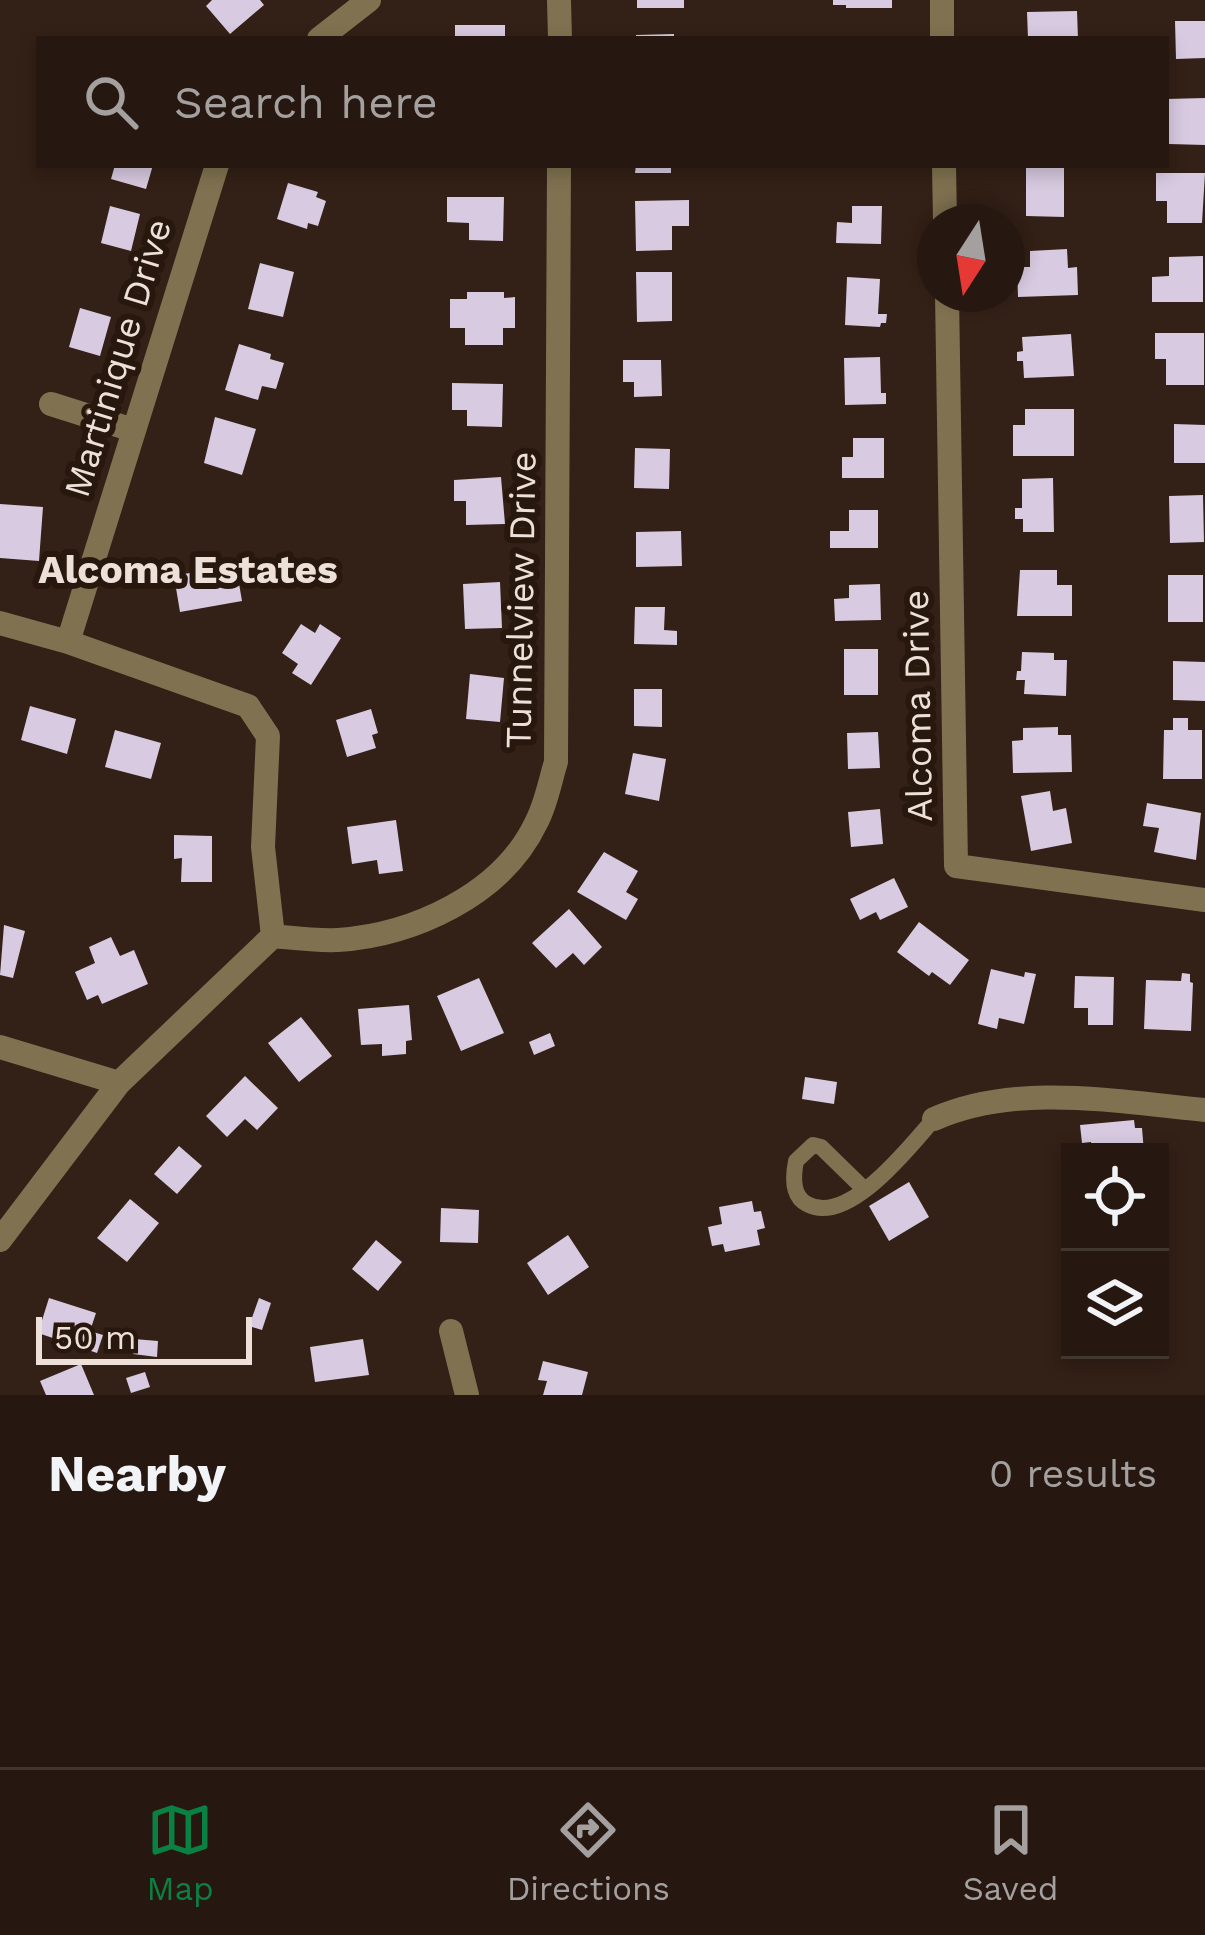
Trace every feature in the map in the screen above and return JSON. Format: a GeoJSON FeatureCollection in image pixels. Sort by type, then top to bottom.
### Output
{"type":"FeatureCollection","features":[{"type":"Feature","properties":{"kind":"street"},"geometry":{"type":"LineString","coordinates":[[323,36],[369,0]]}},
{"type":"Feature","properties":{"kind":"street"},"geometry":{"type":"LineString","coordinates":[[559,0],[560,36]]}},
{"type":"Feature","properties":{"kind":"street"},"geometry":{"type":"LineString","coordinates":[[942,0],[942,36]]}},
{"type":"Feature","properties":{"kind":"street","name":"Martinique Drive"},"geometry":{"type":"LineString","coordinates":[[68,642],[216,168]]}},
{"type":"Feature","properties":{"kind":"street","name":"Tunnelview Drive"},"geometry":{"type":"LineString","coordinates":[[273,936],[337,940],[398,930],[454,907],[500,872],[536,825],[556,761],[559,168]]}},
{"type":"Feature","properties":{"kind":"street"},"geometry":{"type":"LineString","coordinates":[[944,168],[945,204]]}},
{"type":"Feature","properties":{"kind":"street","name":"Alcoma Drive"},"geometry":{"type":"LineString","coordinates":[[946,312],[956,866],[1205,900]]}},
{"type":"Feature","properties":{"kind":"street"},"geometry":{"type":"LineString","coordinates":[[51,404],[133,430]]}},
{"type":"Feature","properties":{"kind":"street"},"geometry":{"type":"LineString","coordinates":[[0,622],[248,706],[268,736],[263,847],[273,936],[119,1083],[0,1240]]}},
{"type":"Feature","properties":{"kind":"street"},"geometry":{"type":"LineString","coordinates":[[0,1047],[119,1083]]}},
{"type":"Feature","properties":{"kind":"street"},"geometry":{"type":"LineString","coordinates":[[934,1119],[964,1106],[1060,1099],[1135,1101],[1205,1111]]}},
{"type":"Feature","properties":{"kind":"street"},"geometry":{"type":"LineString","coordinates":[[451,1330],[466,1395]]}},
{"type":"Feature","properties":{"kind":"lane"},"geometry":{"type":"LineString","coordinates":[[864,1190],[934,1119]]}},
{"type":"Feature","properties":{"kind":"building"},"geometry":{"type":"Polygon","coordinates":[[[212,0],[260,0],[264,5],[230,34],[206,6],[212,0]]]}},
{"type":"Feature","properties":{"kind":"building"},"geometry":{"type":"Polygon","coordinates":[[[637,0],[684,0],[684,8],[637,8],[637,0]]]}},
{"type":"Feature","properties":{"kind":"building"},"geometry":{"type":"Polygon","coordinates":[[[833,0],[892,0],[892,8],[846,8],[833,5],[833,0]]]}},
{"type":"Feature","properties":{"kind":"building"},"geometry":{"type":"Polygon","coordinates":[[[1077,11],[1078,36],[1028,36],[1027,12],[1077,11]]]}},
{"type":"Feature","properties":{"kind":"building"},"geometry":{"type":"Polygon","coordinates":[[[1175,21],[1205,21],[1205,58],[1176,59],[1175,21]]]}},
{"type":"Feature","properties":{"kind":"building"},"geometry":{"type":"Polygon","coordinates":[[[455,25],[505,25],[505,36],[455,36],[455,25]]]}},
{"type":"Feature","properties":{"kind":"building"},"geometry":{"type":"Polygon","coordinates":[[[1205,98],[1205,145],[1169,144],[1169,99],[1205,98]]]}},
{"type":"Feature","properties":{"kind":"building"},"geometry":{"type":"Polygon","coordinates":[[[114,168],[152,168],[146,189],[111,179],[114,168]]]}},
{"type":"Feature","properties":{"kind":"building"},"geometry":{"type":"Polygon","coordinates":[[[636,168],[671,168],[671,173],[635,173],[636,168]]]}},
{"type":"Feature","properties":{"kind":"building"},"geometry":{"type":"Polygon","coordinates":[[[1026,168],[1064,168],[1064,217],[1026,216],[1026,168]]]}},
{"type":"Feature","properties":{"kind":"building"},"geometry":{"type":"Polygon","coordinates":[[[1156,173],[1205,173],[1202,223],[1167,223],[1167,201],[1156,201],[1156,173]]]}},
{"type":"Feature","properties":{"kind":"building"},"geometry":{"type":"Polygon","coordinates":[[[288,183],[318,192],[316,197],[326,201],[318,226],[308,223],[307,229],[277,219],[288,183]]]}},
{"type":"Feature","properties":{"kind":"building"},"geometry":{"type":"Polygon","coordinates":[[[447,197],[504,197],[503,241],[469,240],[469,223],[447,222],[447,197]]]}},
{"type":"Feature","properties":{"kind":"building"},"geometry":{"type":"Polygon","coordinates":[[[689,200],[689,226],[672,226],[672,250],[636,251],[635,201],[689,200]]]}},
{"type":"Feature","properties":{"kind":"building"},"geometry":{"type":"Polygon","coordinates":[[[110,206],[140,214],[131,251],[101,243],[110,206]]]}},
{"type":"Feature","properties":{"kind":"building"},"geometry":{"type":"Polygon","coordinates":[[[852,206],[882,206],[881,244],[836,243],[837,222],[852,223],[852,206]]]}},
{"type":"Feature","properties":{"kind":"building"},"geometry":{"type":"Polygon","coordinates":[[[1067,249],[1068,268],[1077,267],[1078,295],[1025,297],[1030,251],[1067,249]]]}},
{"type":"Feature","properties":{"kind":"building"},"geometry":{"type":"Polygon","coordinates":[[[1203,256],[1203,302],[1152,302],[1152,277],[1169,276],[1169,257],[1203,256]]]}},
{"type":"Feature","properties":{"kind":"building"},"geometry":{"type":"Polygon","coordinates":[[[260,263],[294,272],[283,317],[248,309],[260,263]]]}},
{"type":"Feature","properties":{"kind":"building"},"geometry":{"type":"Polygon","coordinates":[[[636,272],[672,272],[672,321],[637,322],[636,272]]]}},
{"type":"Feature","properties":{"kind":"building"},"geometry":{"type":"Polygon","coordinates":[[[847,277],[880,279],[878,314],[887,314],[886,323],[880,327],[845,325],[847,277]]]}},
{"type":"Feature","properties":{"kind":"building"},"geometry":{"type":"Polygon","coordinates":[[[467,292],[504,292],[504,298],[515,297],[515,328],[503,328],[503,345],[465,345],[465,328],[450,328],[450,299],[467,299],[467,292]]]}},
{"type":"Feature","properties":{"kind":"building"},"geometry":{"type":"Polygon","coordinates":[[[80,308],[111,317],[100,356],[69,347],[80,308]]]}},
{"type":"Feature","properties":{"kind":"building"},"geometry":{"type":"Polygon","coordinates":[[[1155,333],[1204,333],[1204,385],[1166,385],[1166,359],[1155,359],[1155,333]]]}},
{"type":"Feature","properties":{"kind":"building"},"geometry":{"type":"Polygon","coordinates":[[[1071,334],[1074,376],[1024,378],[1023,361],[1017,361],[1017,352],[1023,351],[1022,337],[1071,334]]]}},
{"type":"Feature","properties":{"kind":"building"},"geometry":{"type":"Polygon","coordinates":[[[239,344],[284,363],[276,389],[262,386],[258,400],[225,390],[239,344]]]}},
{"type":"Feature","properties":{"kind":"building"},"geometry":{"type":"Polygon","coordinates":[[[880,357],[886,404],[845,405],[844,358],[880,357]]]}},
{"type":"Feature","properties":{"kind":"building"},"geometry":{"type":"Polygon","coordinates":[[[623,360],[661,360],[662,396],[634,397],[634,382],[623,382],[623,360]]]}},
{"type":"Feature","properties":{"kind":"building"},"geometry":{"type":"Polygon","coordinates":[[[452,383],[503,384],[502,427],[467,426],[467,410],[452,410],[452,383]]]}},
{"type":"Feature","properties":{"kind":"building"},"geometry":{"type":"Polygon","coordinates":[[[1025,409],[1074,409],[1074,456],[1013,456],[1013,425],[1025,425],[1025,409]]]}},
{"type":"Feature","properties":{"kind":"building"},"geometry":{"type":"Polygon","coordinates":[[[215,417],[256,429],[242,475],[204,463],[215,417]]]}},
{"type":"Feature","properties":{"kind":"building"},"geometry":{"type":"Polygon","coordinates":[[[1174,424],[1205,425],[1205,463],[1174,463],[1174,424]]]}},
{"type":"Feature","properties":{"kind":"building"},"geometry":{"type":"Polygon","coordinates":[[[853,438],[884,438],[884,478],[842,478],[842,457],[853,457],[853,438]]]}},
{"type":"Feature","properties":{"kind":"building"},"geometry":{"type":"Polygon","coordinates":[[[635,448],[670,449],[669,489],[634,488],[635,448]]]}},
{"type":"Feature","properties":{"kind":"building"},"geometry":{"type":"Polygon","coordinates":[[[501,477],[505,524],[466,525],[466,501],[454,501],[454,480],[501,477]]]}},
{"type":"Feature","properties":{"kind":"building"},"geometry":{"type":"Polygon","coordinates":[[[1053,478],[1054,532],[1023,532],[1023,519],[1015,519],[1015,508],[1022,508],[1022,479],[1053,478]]]}},
{"type":"Feature","properties":{"kind":"building"},"geometry":{"type":"Polygon","coordinates":[[[1203,495],[1204,542],[1170,543],[1169,496],[1203,495]]]}},
{"type":"Feature","properties":{"kind":"building"},"geometry":{"type":"Polygon","coordinates":[[[0,504],[43,507],[39,561],[0,558],[0,504]]]}},
{"type":"Feature","properties":{"kind":"building"},"geometry":{"type":"Polygon","coordinates":[[[849,510],[878,510],[878,548],[830,548],[830,531],[849,531],[849,510]]]}},
{"type":"Feature","properties":{"kind":"building"},"geometry":{"type":"Polygon","coordinates":[[[681,531],[682,566],[636,567],[636,532],[681,531]]]}},
{"type":"Feature","properties":{"kind":"building"},"geometry":{"type":"Polygon","coordinates":[[[236,566],[242,601],[180,612],[174,576],[205,570],[207,583],[219,580],[217,569],[236,566]]]}},
{"type":"Feature","properties":{"kind":"building"},"geometry":{"type":"Polygon","coordinates":[[[1020,570],[1057,570],[1057,585],[1072,585],[1072,616],[1017,616],[1020,570]]]}},
{"type":"Feature","properties":{"kind":"building"},"geometry":{"type":"Polygon","coordinates":[[[1168,575],[1203,575],[1203,622],[1168,622],[1168,575]]]}},
{"type":"Feature","properties":{"kind":"building"},"geometry":{"type":"Polygon","coordinates":[[[500,582],[502,628],[465,629],[463,584],[500,582]]]}},
{"type":"Feature","properties":{"kind":"building"},"geometry":{"type":"Polygon","coordinates":[[[880,584],[881,620],[835,621],[834,599],[849,598],[849,585],[880,584]]]}},
{"type":"Feature","properties":{"kind":"building"},"geometry":{"type":"Polygon","coordinates":[[[635,607],[665,607],[664,630],[677,631],[677,645],[634,644],[635,607]]]}},
{"type":"Feature","properties":{"kind":"building"},"geometry":{"type":"Polygon","coordinates":[[[301,624],[315,633],[320,624],[341,638],[311,685],[292,673],[298,664],[282,653],[301,624]]]}},
{"type":"Feature","properties":{"kind":"building"},"geometry":{"type":"Polygon","coordinates":[[[844,649],[878,649],[878,695],[844,695],[844,649]]]}},
{"type":"Feature","properties":{"kind":"building"},"geometry":{"type":"Polygon","coordinates":[[[1022,652],[1054,653],[1054,660],[1067,660],[1066,696],[1024,694],[1025,680],[1016,680],[1022,652]]]}},
{"type":"Feature","properties":{"kind":"building"},"geometry":{"type":"Polygon","coordinates":[[[1173,661],[1205,662],[1205,701],[1173,700],[1173,661]]]}},
{"type":"Feature","properties":{"kind":"building"},"geometry":{"type":"Polygon","coordinates":[[[470,674],[504,678],[500,722],[466,719],[470,674]]]}},
{"type":"Feature","properties":{"kind":"building"},"geometry":{"type":"Polygon","coordinates":[[[634,689],[662,689],[662,727],[634,726],[634,689]]]}},
{"type":"Feature","properties":{"kind":"building"},"geometry":{"type":"Polygon","coordinates":[[[30,706],[76,719],[67,754],[21,740],[30,706]]]}},
{"type":"Feature","properties":{"kind":"building"},"geometry":{"type":"Polygon","coordinates":[[[371,709],[378,733],[372,735],[376,748],[347,757],[336,720],[371,709]]]}},
{"type":"Feature","properties":{"kind":"building"},"geometry":{"type":"Polygon","coordinates":[[[1173,718],[1188,718],[1188,730],[1202,730],[1202,779],[1163,779],[1164,730],[1173,730],[1173,718]]]}},
{"type":"Feature","properties":{"kind":"building"},"geometry":{"type":"Polygon","coordinates":[[[1058,727],[1058,735],[1071,735],[1072,772],[1013,773],[1012,741],[1023,740],[1023,728],[1058,727]]]}},
{"type":"Feature","properties":{"kind":"building"},"geometry":{"type":"Polygon","coordinates":[[[115,730],[161,743],[151,779],[105,767],[115,730]]]}},
{"type":"Feature","properties":{"kind":"building"},"geometry":{"type":"Polygon","coordinates":[[[878,732],[880,768],[848,769],[847,733],[878,732]]]}},
{"type":"Feature","properties":{"kind":"building"},"geometry":{"type":"Polygon","coordinates":[[[633,753],[666,759],[659,801],[625,794],[633,753]]]}},
{"type":"Feature","properties":{"kind":"building"},"geometry":{"type":"Polygon","coordinates":[[[1050,791],[1053,811],[1066,808],[1072,843],[1031,851],[1021,796],[1050,791]]]}},
{"type":"Feature","properties":{"kind":"building"},"geometry":{"type":"Polygon","coordinates":[[[1147,803],[1201,813],[1196,860],[1154,852],[1159,828],[1143,826],[1147,803]]]}},
{"type":"Feature","properties":{"kind":"building"},"geometry":{"type":"Polygon","coordinates":[[[880,809],[883,844],[851,847],[848,812],[880,809]]]}},
{"type":"Feature","properties":{"kind":"building"},"geometry":{"type":"Polygon","coordinates":[[[396,820],[403,871],[379,874],[377,860],[352,864],[347,827],[396,820]]]}},
{"type":"Feature","properties":{"kind":"building"},"geometry":{"type":"Polygon","coordinates":[[[174,835],[212,836],[212,882],[181,882],[182,858],[174,859],[174,835]]]}},
{"type":"Feature","properties":{"kind":"building"},"geometry":{"type":"Polygon","coordinates":[[[604,852],[638,871],[626,892],[638,899],[626,920],[577,892],[604,852]]]}},
{"type":"Feature","properties":{"kind":"building"},"geometry":{"type":"Polygon","coordinates":[[[894,878],[908,907],[880,920],[876,912],[860,920],[850,899],[894,878]]]}},
{"type":"Feature","properties":{"kind":"building"},"geometry":{"type":"Polygon","coordinates":[[[569,909],[602,947],[584,965],[573,953],[556,968],[532,943],[569,909]]]}},
{"type":"Feature","properties":{"kind":"building"},"geometry":{"type":"Polygon","coordinates":[[[919,922],[969,960],[950,985],[897,952],[919,922]]]}},
{"type":"Feature","properties":{"kind":"building"},"geometry":{"type":"Polygon","coordinates":[[[4,925],[25,931],[13,978],[0,975],[4,925]]]}},
{"type":"Feature","properties":{"kind":"building"},"geometry":{"type":"Polygon","coordinates":[[[111,937],[120,956],[134,950],[148,984],[102,1004],[98,995],[87,1000],[75,972],[95,963],[89,947],[111,937]]]}},
{"type":"Feature","properties":{"kind":"building"},"geometry":{"type":"Polygon","coordinates":[[[991,969],[1024,977],[1025,972],[1036,974],[1024,1024],[999,1018],[997,1029],[978,1024],[991,969]]]}},
{"type":"Feature","properties":{"kind":"building"},"geometry":{"type":"Polygon","coordinates":[[[1182,973],[1190,974],[1193,983],[1191,1031],[1144,1029],[1146,980],[1181,981],[1182,973]]]}},
{"type":"Feature","properties":{"kind":"building"},"geometry":{"type":"Polygon","coordinates":[[[1075,976],[1114,977],[1113,1025],[1088,1025],[1088,1008],[1074,1008],[1075,976]]]}},
{"type":"Feature","properties":{"kind":"building"},"geometry":{"type":"Polygon","coordinates":[[[479,978],[504,1033],[461,1051],[437,996],[479,978]]]}},
{"type":"Feature","properties":{"kind":"building"},"geometry":{"type":"Polygon","coordinates":[[[409,1005],[412,1040],[406,1041],[406,1054],[382,1056],[382,1044],[361,1045],[358,1009],[409,1005]]]}},
{"type":"Feature","properties":{"kind":"building"},"geometry":{"type":"Polygon","coordinates":[[[301,1017],[332,1056],[299,1082],[268,1043],[301,1017]]]}},
{"type":"Feature","properties":{"kind":"building"},"geometry":{"type":"Polygon","coordinates":[[[550,1033],[555,1046],[534,1055],[529,1042],[550,1033]]]}},
{"type":"Feature","properties":{"kind":"building"},"geometry":{"type":"Polygon","coordinates":[[[245,1076],[278,1108],[257,1130],[245,1119],[227,1137],[206,1116],[245,1076]]]}},
{"type":"Feature","properties":{"kind":"building"},"geometry":{"type":"Polygon","coordinates":[[[805,1077],[837,1082],[834,1104],[802,1099],[805,1077]]]}},
{"type":"Feature","properties":{"kind":"building"},"geometry":{"type":"Polygon","coordinates":[[[1134,1120],[1135,1128],[1142,1128],[1143,1143],[1082,1143],[1080,1125],[1134,1120]]]}},
{"type":"Feature","properties":{"kind":"building"},"geometry":{"type":"Polygon","coordinates":[[[179,1146],[202,1166],[177,1194],[154,1174],[179,1146]]]}},
{"type":"Feature","properties":{"kind":"building"},"geometry":{"type":"Polygon","coordinates":[[[909,1182],[929,1217],[889,1241],[869,1206],[909,1182]]]}},
{"type":"Feature","properties":{"kind":"building"},"geometry":{"type":"Polygon","coordinates":[[[130,1199],[159,1223],[127,1262],[97,1238],[130,1199]]]}},
{"type":"Feature","properties":{"kind":"building"},"geometry":{"type":"Polygon","coordinates":[[[752,1201],[754,1212],[761,1211],[765,1228],[757,1230],[760,1245],[725,1252],[723,1244],[712,1246],[708,1227],[722,1224],[719,1207],[752,1201]]]}},
{"type":"Feature","properties":{"kind":"building"},"geometry":{"type":"Polygon","coordinates":[[[441,1208],[479,1210],[478,1243],[440,1242],[441,1208]]]}},
{"type":"Feature","properties":{"kind":"building"},"geometry":{"type":"Polygon","coordinates":[[[568,1235],[589,1267],[548,1295],[527,1263],[568,1235]]]}},
{"type":"Feature","properties":{"kind":"building"},"geometry":{"type":"Polygon","coordinates":[[[376,1240],[402,1262],[378,1291],[352,1269],[376,1240]]]}},
{"type":"Feature","properties":{"kind":"building"},"geometry":{"type":"Polygon","coordinates":[[[49,1298],[96,1313],[90,1331],[103,1335],[97,1353],[38,1333],[49,1298]]]}},
{"type":"Feature","properties":{"kind":"building"},"geometry":{"type":"Polygon","coordinates":[[[259,1298],[271,1303],[262,1330],[249,1326],[259,1298]]]}},
{"type":"Feature","properties":{"kind":"building"},"geometry":{"type":"Polygon","coordinates":[[[134,1339],[158,1341],[157,1357],[133,1354],[134,1339]]]}},
{"type":"Feature","properties":{"kind":"building"},"geometry":{"type":"Polygon","coordinates":[[[363,1339],[369,1375],[315,1382],[310,1347],[363,1339]]]}},
{"type":"Feature","properties":{"kind":"building"},"geometry":{"type":"Polygon","coordinates":[[[543,1361],[588,1372],[582,1395],[543,1395],[547,1381],[538,1380],[543,1361]]]}},
{"type":"Feature","properties":{"kind":"building"},"geometry":{"type":"Polygon","coordinates":[[[81,1364],[94,1395],[46,1395],[40,1381],[81,1364]]]}},
{"type":"Feature","properties":{"kind":"building"},"geometry":{"type":"Polygon","coordinates":[[[145,1372],[150,1387],[131,1393],[126,1378],[145,1372]]]}},
{"type":"Feature","properties":{"kind":"district","name":"Alcoma Estates"},"geometry":{"type":"Point","coordinates":[188,569]}}]}
